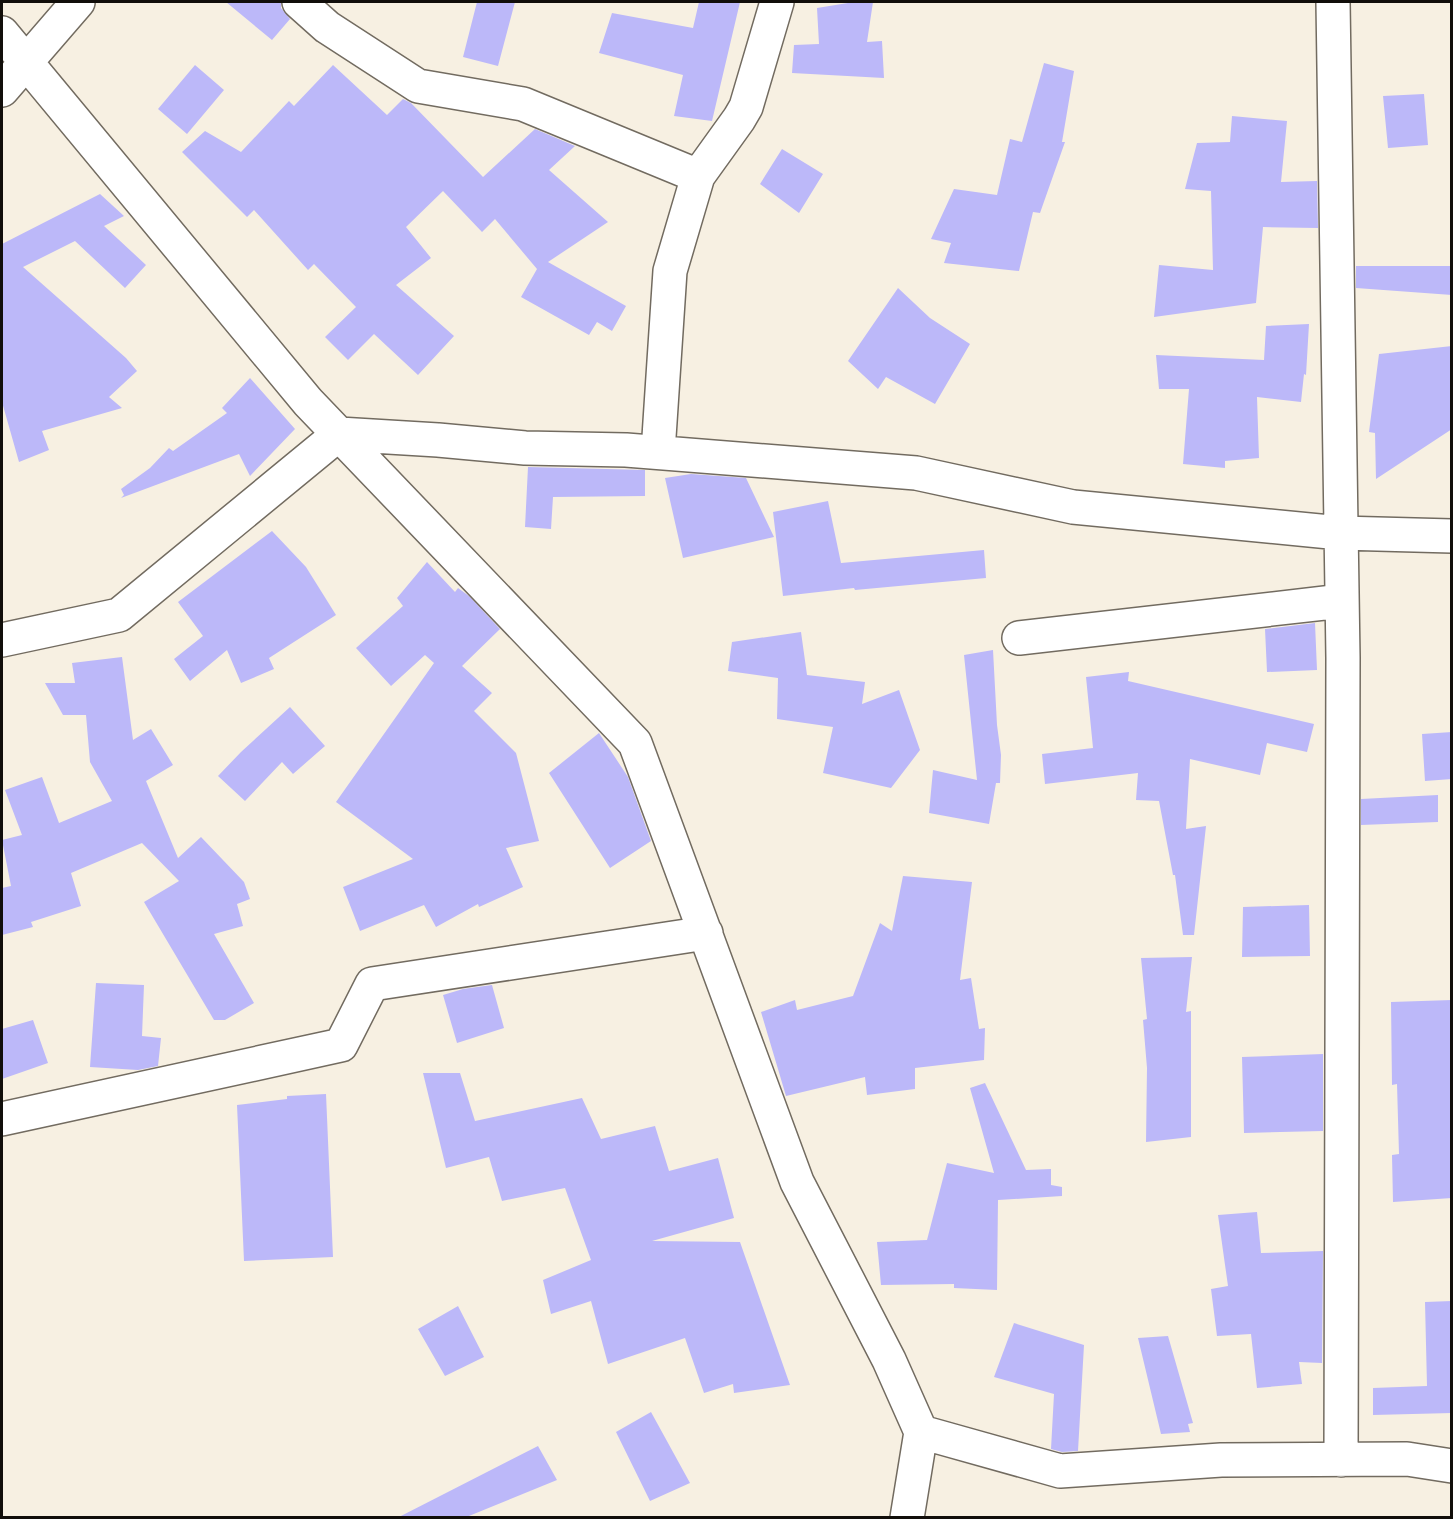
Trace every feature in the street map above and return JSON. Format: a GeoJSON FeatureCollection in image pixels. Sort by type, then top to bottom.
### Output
{"type":"FeatureCollection","features":[{"type":"Feature","properties":{"kind":"street"},"geometry":{"type":"LineString","coordinates":[[2,90],[78,2]]}},
{"type":"Feature","properties":{"kind":"street"},"geometry":{"type":"LineString","coordinates":[[300,2],[327,27],[418,86],[523,104],[698,176]]}},
{"type":"Feature","properties":{"kind":"street"},"geometry":{"type":"LineString","coordinates":[[658,452],[670,271],[698,176],[746,107],[777,2]]}},
{"type":"Feature","properties":{"kind":"street"},"geometry":{"type":"LineString","coordinates":[[1333,2],[1342,601],[1341,1460]]}},
{"type":"Feature","properties":{"kind":"street"},"geometry":{"type":"LineString","coordinates":[[2,33],[308,402],[635,742],[797,1182],[889,1360],[921,1432],[907,1518]]}},
{"type":"Feature","properties":{"kind":"street"},"geometry":{"type":"LineString","coordinates":[[2,640],[119,615],[339,434],[525,448],[658,452],[916,473],[1073,507],[1340,533],[1452,536]]}},
{"type":"Feature","properties":{"kind":"street"},"geometry":{"type":"LineString","coordinates":[[1019,638],[1342,601]]}},
{"type":"Feature","properties":{"kind":"street"},"geometry":{"type":"LineString","coordinates":[[2,1119],[341,1044],[372,984],[706,933]]}},
{"type":"Feature","properties":{"kind":"street"},"geometry":{"type":"LineString","coordinates":[[921,1432],[1060,1472],[1221,1460],[1407,1459],[1452,1466]]}},
{"type":"Feature","properties":{"kind":"building"},"geometry":{"type":"Polygon","coordinates":[[[226,2],[281,2],[281,8],[290,19],[272,40],[226,2]]]}},
{"type":"Feature","properties":{"kind":"building"},"geometry":{"type":"Polygon","coordinates":[[[477,2],[515,2],[498,66],[463,57],[477,2]]]}},
{"type":"Feature","properties":{"kind":"building"},"geometry":{"type":"Polygon","coordinates":[[[699,2],[740,2],[712,121],[674,116],[683,75],[599,53],[612,13],[693,28],[699,2]]]}},
{"type":"Feature","properties":{"kind":"building"},"geometry":{"type":"Polygon","coordinates":[[[854,2],[873,2],[867,42],[882,41],[884,78],[792,73],[794,45],[819,44],[817,8],[854,2]]]}},
{"type":"Feature","properties":{"kind":"building"},"geometry":{"type":"Polygon","coordinates":[[[1044,63],[1074,71],[1062,142],[1065,142],[1040,213],[1033,212],[1019,271],[944,263],[951,243],[931,239],[954,189],[997,195],[1010,139],[1022,142],[1044,63]]]}},
{"type":"Feature","properties":{"kind":"building"},"geometry":{"type":"Polygon","coordinates":[[[195,65],[224,90],[187,134],[158,109],[195,65]]]}},
{"type":"Feature","properties":{"kind":"building"},"geometry":{"type":"Polygon","coordinates":[[[333,65],[387,115],[403,99],[411,103],[483,177],[535,129],[575,146],[549,170],[608,222],[548,262],[626,306],[612,331],[597,322],[589,335],[521,297],[537,269],[495,219],[482,232],[443,191],[406,227],[431,258],[396,285],[454,336],[418,375],[374,334],[348,360],[325,337],[356,307],[314,264],[308,270],[254,210],[247,217],[182,152],[205,131],[241,152],[289,101],[294,106],[333,65]]]}},
{"type":"Feature","properties":{"kind":"building"},"geometry":{"type":"Polygon","coordinates":[[[1424,94],[1428,145],[1388,148],[1383,96],[1424,94]]]}},
{"type":"Feature","properties":{"kind":"building"},"geometry":{"type":"Polygon","coordinates":[[[1232,116],[1287,121],[1281,182],[1317,181],[1318,228],[1263,227],[1256,303],[1154,317],[1159,265],[1213,270],[1211,191],[1185,189],[1197,143],[1230,142],[1232,116]]]}},
{"type":"Feature","properties":{"kind":"building"},"geometry":{"type":"Polygon","coordinates":[[[782,149],[823,174],[799,213],[760,184],[782,149]]]}},
{"type":"Feature","properties":{"kind":"building"},"geometry":{"type":"Polygon","coordinates":[[[100,194],[124,216],[104,226],[146,265],[125,288],[75,241],[23,267],[126,358],[137,371],[109,397],[122,408],[42,431],[49,450],[19,462],[2,402],[2,244],[100,194]]]}},
{"type":"Feature","properties":{"kind":"building"},"geometry":{"type":"Polygon","coordinates":[[[1356,266],[1452,266],[1452,295],[1356,288],[1356,266]]]}},
{"type":"Feature","properties":{"kind":"building"},"geometry":{"type":"Polygon","coordinates":[[[898,288],[930,318],[970,344],[935,404],[886,377],[878,389],[848,361],[898,288]]]}},
{"type":"Feature","properties":{"kind":"building"},"geometry":{"type":"Polygon","coordinates":[[[1309,324],[1306,375],[1304,374],[1301,402],[1257,397],[1259,458],[1225,461],[1225,468],[1183,464],[1189,389],[1159,389],[1156,355],[1264,360],[1266,326],[1309,324]]]}},
{"type":"Feature","properties":{"kind":"building"},"geometry":{"type":"Polygon","coordinates":[[[1452,346],[1452,429],[1376,479],[1375,433],[1369,432],[1379,354],[1452,346]]]}},
{"type":"Feature","properties":{"kind":"building"},"geometry":{"type":"Polygon","coordinates":[[[250,378],[295,429],[250,476],[239,454],[121,498],[124,495],[121,489],[150,468],[169,448],[173,451],[227,413],[222,408],[250,378]]]}},
{"type":"Feature","properties":{"kind":"building"},"geometry":{"type":"Polygon","coordinates":[[[528,467],[645,470],[645,496],[553,497],[551,529],[525,527],[528,467]]]}},
{"type":"Feature","properties":{"kind":"building"},"geometry":{"type":"Polygon","coordinates":[[[691,474],[746,478],[774,537],[683,558],[665,478],[691,474]]]}},
{"type":"Feature","properties":{"kind":"building"},"geometry":{"type":"Polygon","coordinates":[[[828,501],[841,563],[984,550],[986,578],[783,596],[773,512],[828,501]]]}},
{"type":"Feature","properties":{"kind":"building"},"geometry":{"type":"Polygon","coordinates":[[[272,531],[306,567],[336,615],[269,658],[274,669],[241,683],[227,650],[190,681],[174,659],[203,636],[178,602],[272,531]]]}},
{"type":"Feature","properties":{"kind":"building"},"geometry":{"type":"Polygon","coordinates":[[[427,562],[455,592],[458,588],[469,596],[500,629],[462,666],[492,693],[474,711],[516,753],[539,841],[506,848],[523,887],[479,907],[478,904],[436,927],[424,905],[360,931],[343,887],[413,859],[336,802],[434,663],[425,655],[391,686],[356,648],[403,606],[397,598],[427,562]]]}},
{"type":"Feature","properties":{"kind":"building"},"geometry":{"type":"Polygon","coordinates":[[[1315,623],[1317,670],[1267,672],[1265,629],[1315,623]]]}},
{"type":"Feature","properties":{"kind":"building"},"geometry":{"type":"Polygon","coordinates":[[[801,632],[807,675],[865,682],[862,704],[899,690],[920,750],[891,788],[823,773],[833,727],[777,719],[778,678],[728,671],[732,642],[801,632]]]}},
{"type":"Feature","properties":{"kind":"building"},"geometry":{"type":"Polygon","coordinates":[[[993,650],[1001,755],[1000,783],[996,783],[989,824],[929,813],[933,770],[977,780],[964,655],[993,650]]]}},
{"type":"Feature","properties":{"kind":"building"},"geometry":{"type":"Polygon","coordinates":[[[122,657],[133,740],[151,729],[173,765],[146,781],[178,858],[201,837],[244,882],[250,899],[237,904],[243,926],[214,934],[254,1003],[225,1020],[214,1020],[144,902],[179,881],[142,843],[71,873],[81,906],[31,922],[33,927],[2,935],[2,888],[11,886],[2,840],[22,835],[5,790],[42,777],[59,823],[112,801],[90,762],[86,715],[63,715],[45,683],[75,683],[72,663],[122,657]]]}},
{"type":"Feature","properties":{"kind":"building"},"geometry":{"type":"Polygon","coordinates":[[[1129,672],[1128,681],[1314,724],[1307,752],[1267,743],[1260,775],[1190,759],[1186,829],[1206,826],[1194,935],[1183,935],[1175,875],[1173,875],[1159,801],[1136,800],[1138,773],[1045,784],[1042,754],[1093,748],[1086,677],[1129,672]]]}},
{"type":"Feature","properties":{"kind":"building"},"geometry":{"type":"Polygon","coordinates":[[[290,707],[325,746],[293,774],[282,762],[245,801],[218,776],[290,707]]]}},
{"type":"Feature","properties":{"kind":"building"},"geometry":{"type":"Polygon","coordinates":[[[1452,732],[1452,779],[1425,781],[1422,734],[1452,732]]]}},
{"type":"Feature","properties":{"kind":"building"},"geometry":{"type":"Polygon","coordinates":[[[599,733],[628,777],[651,841],[610,868],[549,773],[599,733]]]}},
{"type":"Feature","properties":{"kind":"building"},"geometry":{"type":"Polygon","coordinates":[[[1438,795],[1438,822],[1361,825],[1361,799],[1438,795]]]}},
{"type":"Feature","properties":{"kind":"building"},"geometry":{"type":"Polygon","coordinates":[[[903,876],[972,882],[960,980],[971,978],[979,1029],[985,1028],[984,1060],[915,1068],[915,1089],[867,1095],[865,1077],[786,1096],[761,1012],[795,1000],[797,1010],[853,996],[880,923],[892,931],[903,876]]]}},
{"type":"Feature","properties":{"kind":"building"},"geometry":{"type":"Polygon","coordinates":[[[1309,905],[1310,956],[1242,957],[1243,907],[1309,905]]]}},
{"type":"Feature","properties":{"kind":"building"},"geometry":{"type":"Polygon","coordinates":[[[1192,957],[1186,1012],[1191,1011],[1191,1137],[1146,1142],[1147,1068],[1143,1020],[1147,1019],[1141,958],[1192,957]]]}},
{"type":"Feature","properties":{"kind":"building"},"geometry":{"type":"Polygon","coordinates":[[[96,983],[144,985],[142,1036],[161,1038],[158,1066],[138,1070],[90,1067],[96,983]]]}},
{"type":"Feature","properties":{"kind":"building"},"geometry":{"type":"Polygon","coordinates":[[[492,985],[504,1028],[457,1043],[443,995],[463,989],[492,985]]]}},
{"type":"Feature","properties":{"kind":"building"},"geometry":{"type":"Polygon","coordinates":[[[1452,1000],[1452,1198],[1393,1202],[1392,1155],[1399,1154],[1397,1084],[1392,1085],[1391,1002],[1452,1000]]]}},
{"type":"Feature","properties":{"kind":"building"},"geometry":{"type":"Polygon","coordinates":[[[33,1020],[48,1063],[2,1079],[2,1029],[33,1020]]]}},
{"type":"Feature","properties":{"kind":"building"},"geometry":{"type":"Polygon","coordinates":[[[1323,1054],[1323,1131],[1244,1133],[1242,1057],[1323,1054]]]}},
{"type":"Feature","properties":{"kind":"building"},"geometry":{"type":"Polygon","coordinates":[[[423,1073],[460,1073],[475,1121],[582,1098],[601,1139],[655,1126],[669,1171],[718,1158],[734,1218],[652,1241],[740,1242],[790,1385],[734,1393],[733,1384],[704,1393],[685,1338],[608,1364],[591,1301],[551,1314],[543,1280],[591,1260],[565,1188],[502,1201],[489,1157],[446,1168],[423,1073]]]}},
{"type":"Feature","properties":{"kind":"building"},"geometry":{"type":"Polygon","coordinates":[[[985,1083],[1026,1170],[1051,1169],[1051,1185],[1062,1187],[1062,1196],[998,1200],[997,1290],[954,1288],[954,1284],[881,1285],[877,1242],[927,1240],[947,1163],[994,1173],[970,1088],[985,1083]]]}},
{"type":"Feature","properties":{"kind":"building"},"geometry":{"type":"Polygon","coordinates":[[[326,1094],[333,1257],[244,1261],[237,1105],[287,1099],[287,1096],[326,1094]]]}},
{"type":"Feature","properties":{"kind":"building"},"geometry":{"type":"Polygon","coordinates":[[[1257,1212],[1261,1253],[1323,1251],[1322,1363],[1299,1362],[1302,1384],[1257,1388],[1251,1334],[1217,1336],[1211,1289],[1228,1286],[1218,1215],[1257,1212]]]}},
{"type":"Feature","properties":{"kind":"building"},"geometry":{"type":"Polygon","coordinates":[[[1452,1301],[1452,1413],[1373,1415],[1373,1388],[1427,1386],[1425,1302],[1452,1301]]]}},
{"type":"Feature","properties":{"kind":"building"},"geometry":{"type":"Polygon","coordinates":[[[458,1306],[484,1357],[445,1376],[418,1329],[458,1306]]]}},
{"type":"Feature","properties":{"kind":"building"},"geometry":{"type":"Polygon","coordinates":[[[1014,1323],[1084,1345],[1078,1451],[1062,1452],[1051,1449],[1054,1394],[994,1377],[1014,1323]]]}},
{"type":"Feature","properties":{"kind":"building"},"geometry":{"type":"Polygon","coordinates":[[[1168,1336],[1193,1423],[1188,1424],[1190,1432],[1161,1434],[1138,1338],[1168,1336]]]}},
{"type":"Feature","properties":{"kind":"building"},"geometry":{"type":"Polygon","coordinates":[[[651,1412],[690,1483],[650,1501],[616,1432],[651,1412]]]}},
{"type":"Feature","properties":{"kind":"building"},"geometry":{"type":"Polygon","coordinates":[[[538,1446],[557,1480],[464,1518],[397,1518],[538,1446]]]}}]}
